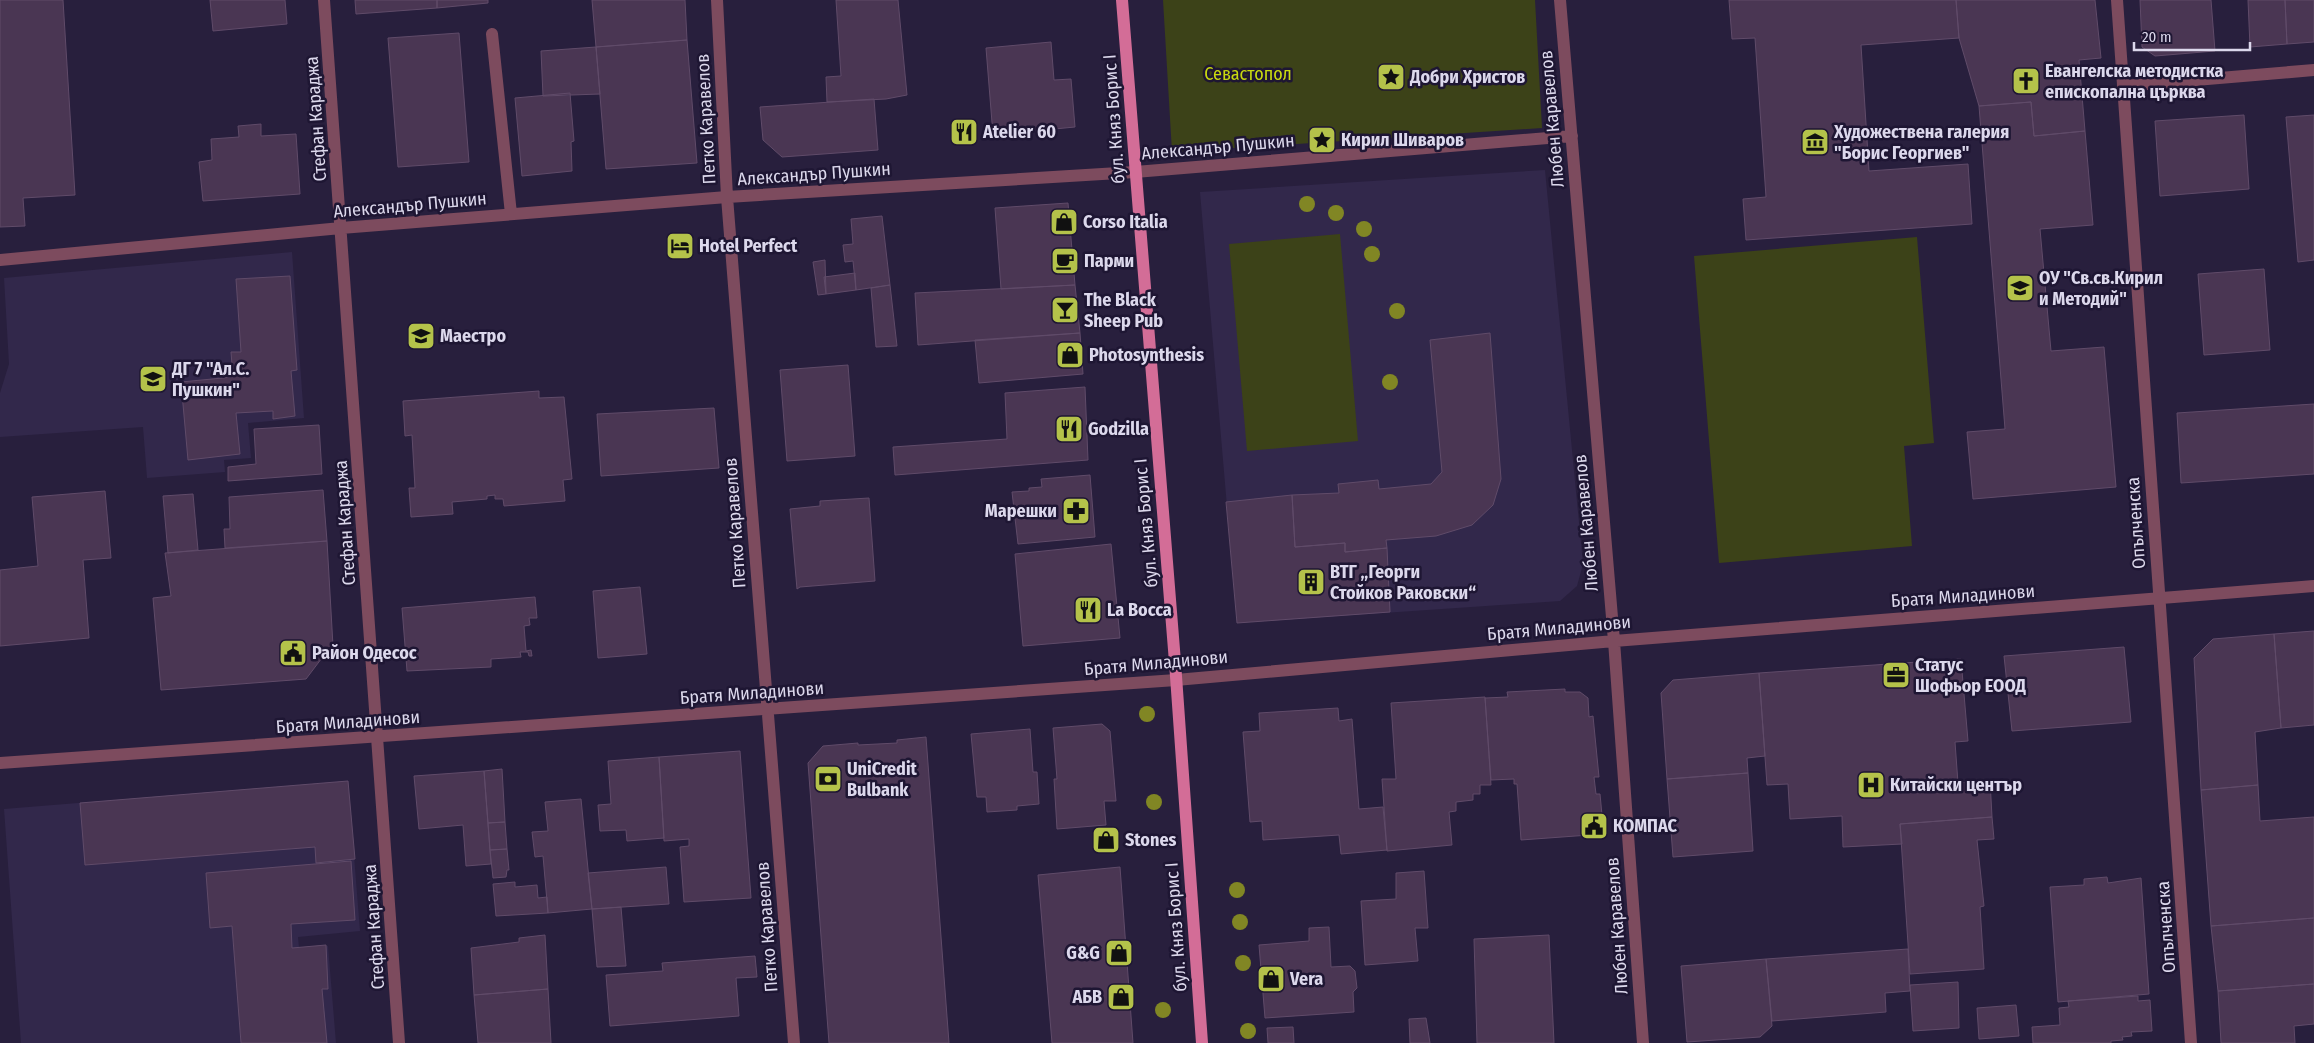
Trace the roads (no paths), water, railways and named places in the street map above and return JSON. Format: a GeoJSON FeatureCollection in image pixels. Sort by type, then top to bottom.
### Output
{"type":"FeatureCollection","features":[{"type":"Feature","properties":{"kind":"main road","name":"бул. Княз Борис I"},"geometry":{"type":"LineString","coordinates":[[1122,0],[1176,680],[1202,1043]]}},
{"type":"Feature","properties":{"kind":"street","name":"Стефан Караджа"},"geometry":{"type":"LineString","coordinates":[[324,0],[400,1043]]}},
{"type":"Feature","properties":{"kind":"street","name":"Петко Каравелов"},"geometry":{"type":"LineString","coordinates":[[717,0],[727,197],[794,1043]]}},
{"type":"Feature","properties":{"kind":"street","name":"Любен Каравелов"},"geometry":{"type":"LineString","coordinates":[[1560,0],[1614,641],[1643,1043]]}},
{"type":"Feature","properties":{"kind":"street","name":"Опълченска"},"geometry":{"type":"LineString","coordinates":[[2117,0],[2157,573],[2161,598],[2191,1043]]}},
{"type":"Feature","properties":{"kind":"street"},"geometry":{"type":"LineString","coordinates":[[492,34],[511,214]]}},
{"type":"Feature","properties":{"kind":"street"},"geometry":{"type":"LineString","coordinates":[[2124,86],[2314,70]]}},
{"type":"Feature","properties":{"kind":"street","name":"Александър Пушкин"},"geometry":{"type":"LineString","coordinates":[[0,260],[511,214],[727,197],[1135,172],[1572,136]]}},
{"type":"Feature","properties":{"kind":"street","name":"Братя Миладинови"},"geometry":{"type":"LineString","coordinates":[[0,763],[378,738],[1176,680],[1614,641],[2314,586]]}},
{"type":"Feature","properties":{"kind":"place","name":"Добри Христов"},"geometry":{"type":"Point","coordinates":[1391,77]}},
{"type":"Feature","properties":{"kind":"place","name":"Евангелска методистка епископална църква"},"geometry":{"type":"Point","coordinates":[2026,81]}},
{"type":"Feature","properties":{"kind":"place","name":"Atelier 60"},"geometry":{"type":"Point","coordinates":[964,132]}},
{"type":"Feature","properties":{"kind":"place","name":"Кирил Шиваров"},"geometry":{"type":"Point","coordinates":[1322,140]}},
{"type":"Feature","properties":{"kind":"place","name":"Художествена галерия \"Борис Георгиев\""},"geometry":{"type":"Point","coordinates":[1815,142]}},
{"type":"Feature","properties":{"kind":"place","name":"Corso Italia"},"geometry":{"type":"Point","coordinates":[1064,222]}},
{"type":"Feature","properties":{"kind":"place","name":"Hotel Perfect"},"geometry":{"type":"Point","coordinates":[680,246]}},
{"type":"Feature","properties":{"kind":"place","name":"Парми"},"geometry":{"type":"Point","coordinates":[1065,261]}},
{"type":"Feature","properties":{"kind":"place","name":"ОУ \"Св.св.Кирил и Методий\""},"geometry":{"type":"Point","coordinates":[2020,288]}},
{"type":"Feature","properties":{"kind":"place","name":"The Black Sheep Pub"},"geometry":{"type":"Point","coordinates":[1065,310]}},
{"type":"Feature","properties":{"kind":"place","name":"Маестро"},"geometry":{"type":"Point","coordinates":[421,336]}},
{"type":"Feature","properties":{"kind":"place","name":"Photosynthesis"},"geometry":{"type":"Point","coordinates":[1070,355]}},
{"type":"Feature","properties":{"kind":"place","name":"ДГ 7 \"Ал.С. Пушкин\""},"geometry":{"type":"Point","coordinates":[153,379]}},
{"type":"Feature","properties":{"kind":"place","name":"Godzilla"},"geometry":{"type":"Point","coordinates":[1069,429]}},
{"type":"Feature","properties":{"kind":"place","name":"Марешки"},"geometry":{"type":"Point","coordinates":[1076,511]}},
{"type":"Feature","properties":{"kind":"place","name":"ВТГ „Георги Стойков Раковски“"},"geometry":{"type":"Point","coordinates":[1311,582]}},
{"type":"Feature","properties":{"kind":"place","name":"La Bocca"},"geometry":{"type":"Point","coordinates":[1088,610]}},
{"type":"Feature","properties":{"kind":"place","name":"Район Одесос"},"geometry":{"type":"Point","coordinates":[293,653]}},
{"type":"Feature","properties":{"kind":"place","name":"Статус Шофьор ЕООД"},"geometry":{"type":"Point","coordinates":[1896,675]}},
{"type":"Feature","properties":{"kind":"place","name":"UniCredit Bulbank"},"geometry":{"type":"Point","coordinates":[828,779]}},
{"type":"Feature","properties":{"kind":"place","name":"Китайски център"},"geometry":{"type":"Point","coordinates":[1871,785]}},
{"type":"Feature","properties":{"kind":"place","name":"КОМПАС"},"geometry":{"type":"Point","coordinates":[1594,826]}},
{"type":"Feature","properties":{"kind":"place","name":"Stones"},"geometry":{"type":"Point","coordinates":[1106,840]}},
{"type":"Feature","properties":{"kind":"place","name":"G&G"},"geometry":{"type":"Point","coordinates":[1119,953]}},
{"type":"Feature","properties":{"kind":"place","name":"Vera"},"geometry":{"type":"Point","coordinates":[1271,979]}},
{"type":"Feature","properties":{"kind":"place","name":"АБВ"},"geometry":{"type":"Point","coordinates":[1121,997]}},
{"type":"Feature","properties":{"kind":"park label","name":"Севастопол"},"geometry":{"type":"Point","coordinates":[1248,74]}}]}
